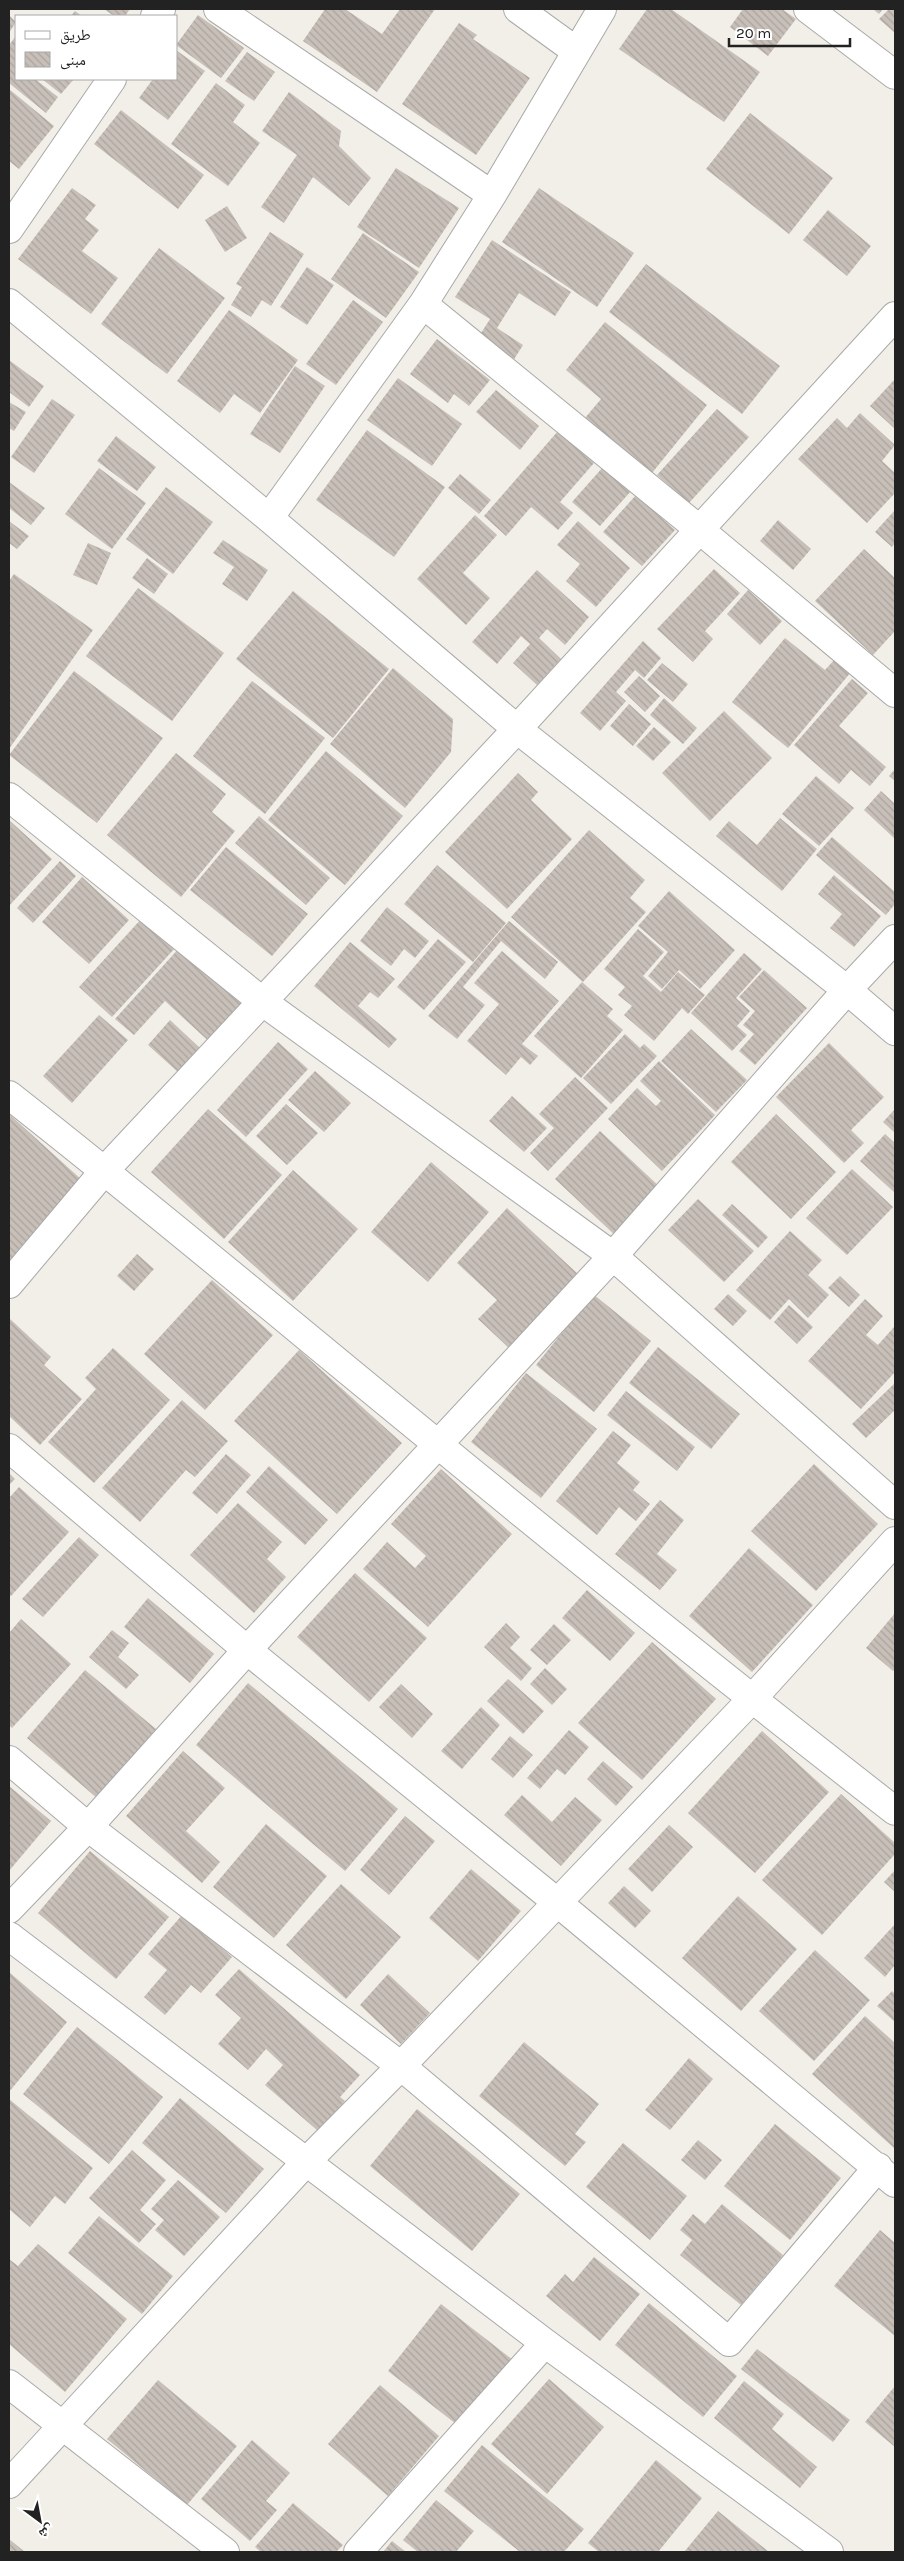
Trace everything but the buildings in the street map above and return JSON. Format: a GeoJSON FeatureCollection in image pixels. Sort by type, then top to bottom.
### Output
{"type":"FeatureCollection","features":[{"type":"Feature","properties":{"kind":"street"},"geometry":{"type":"LineString","coordinates":[[218,9],[492,195]]}},
{"type":"Feature","properties":{"kind":"street"},"geometry":{"type":"LineString","coordinates":[[518,9],[576,51]]}},
{"type":"Feature","properties":{"kind":"street"},"geometry":{"type":"LineString","coordinates":[[270,518],[423,304],[492,195],[602,9]]}},
{"type":"Feature","properties":{"kind":"street"},"geometry":{"type":"LineString","coordinates":[[808,9],[895,75]]}},
{"type":"Feature","properties":{"kind":"street"},"geometry":{"type":"LineString","coordinates":[[9,228],[111,80]]}},
{"type":"Feature","properties":{"kind":"street"},"geometry":{"type":"LineString","coordinates":[[9,303],[270,518],[517,729],[847,990],[895,1031]]}},
{"type":"Feature","properties":{"kind":"street"},"geometry":{"type":"LineString","coordinates":[[423,304],[700,530],[895,693]]}},
{"type":"Feature","properties":{"kind":"street"},"geometry":{"type":"LineString","coordinates":[[9,1284],[106,1170],[700,530],[890,334]]}},
{"type":"Feature","properties":{"kind":"street"},"geometry":{"type":"LineString","coordinates":[[9,798],[263,1002],[613,1256],[895,1505]]}},
{"type":"Feature","properties":{"kind":"street"},"geometry":{"type":"LineString","coordinates":[[9,1909],[88,1827],[247,1650],[613,1256],[847,990],[895,939]]}},
{"type":"Feature","properties":{"kind":"street"},"geometry":{"type":"LineString","coordinates":[[9,1094],[106,1170],[437,1444],[752,1699],[895,1811]]}},
{"type":"Feature","properties":{"kind":"street"},"geometry":{"type":"LineString","coordinates":[[9,1448],[247,1650],[890,2175],[729,2342],[401,2066],[88,1827],[9,1760]]}},
{"type":"Feature","properties":{"kind":"street"},"geometry":{"type":"LineString","coordinates":[[9,2484],[305,2163],[401,2066],[752,1699],[895,1541]]}},
{"type":"Feature","properties":{"kind":"street"},"geometry":{"type":"LineString","coordinates":[[9,1936],[305,2163],[829,2552]]}},
{"type":"Feature","properties":{"kind":"street"},"geometry":{"type":"LineString","coordinates":[[358,2552],[545,2343]]}},
{"type":"Feature","properties":{"kind":"street"},"geometry":{"type":"LineString","coordinates":[[9,2384],[225,2552]]}}]}
